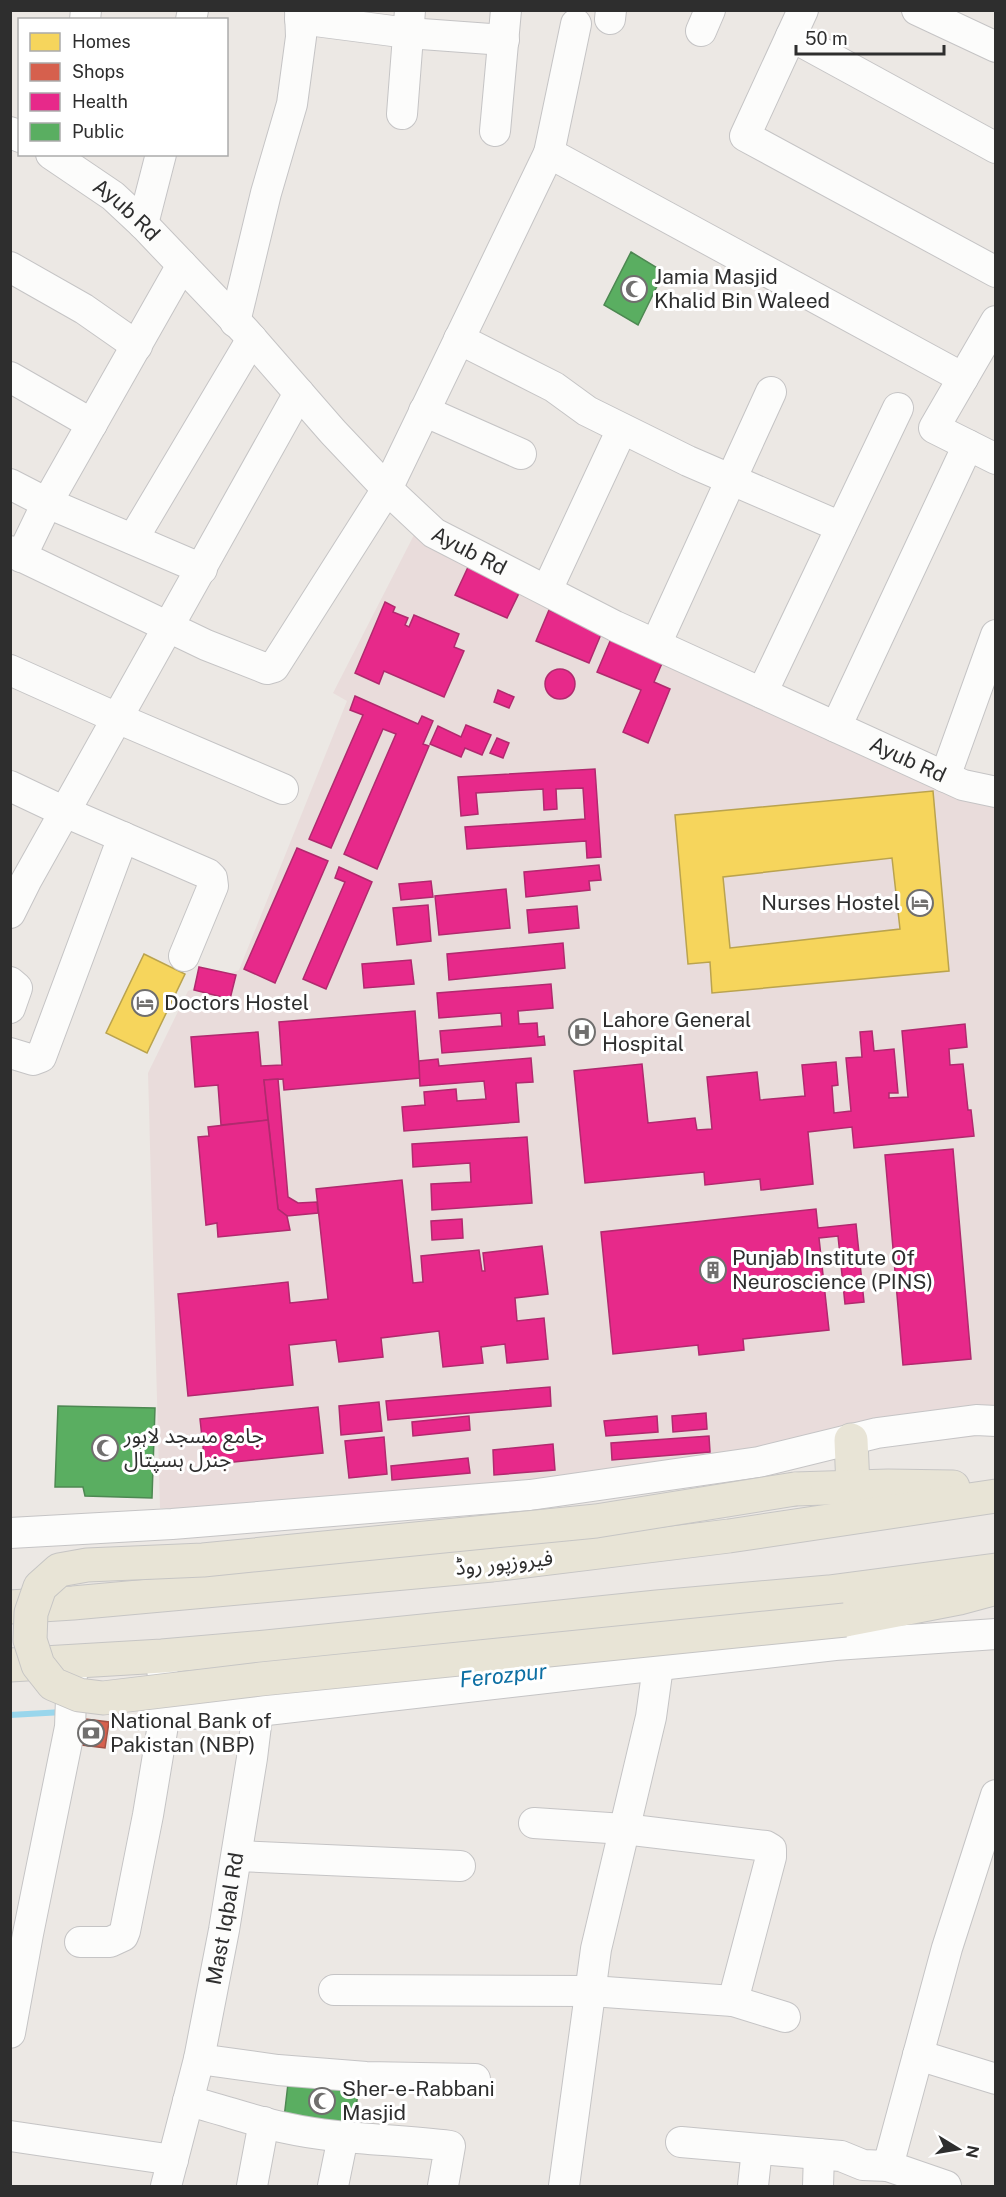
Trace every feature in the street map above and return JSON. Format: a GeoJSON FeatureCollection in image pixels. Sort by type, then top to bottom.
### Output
{"type":"FeatureCollection","features":[{"type":"Feature","properties":{"kind":"main road"},"geometry":{"type":"LineString","coordinates":[[851,1440],[853,1487]]}},
{"type":"Feature","properties":{"kind":"main road"},"geometry":{"type":"LineString","coordinates":[[996,1487],[795,1489],[596,1521],[203,1560],[87,1566],[59,1570],[40,1587],[31,1613],[30,1640],[38,1665],[53,1684],[80,1695],[103,1698],[261,1679],[845,1620],[959,1599],[996,1588]]}},
{"type":"Feature","properties":{"kind":"main road","name":"فیروزپور روڈ"},"geometry":{"type":"LineString","coordinates":[[10,1607],[492,1565],[729,1536],[996,1496]]}},
{"type":"Feature","properties":{"kind":"main road"},"geometry":{"type":"LineString","coordinates":[[10,1665],[266,1647],[829,1592],[996,1570]]}},
{"type":"Feature","properties":{"kind":"street"},"geometry":{"type":"LineString","coordinates":[[495,131],[506,10]]}},
{"type":"Feature","properties":{"kind":"street"},"geometry":{"type":"LineString","coordinates":[[917,10],[967,21],[996,47]]}},
{"type":"Feature","properties":{"kind":"street"},"geometry":{"type":"LineString","coordinates":[[133,539],[244,331],[266,193],[292,104],[301,37],[300,15],[409,22],[504,40]]}},
{"type":"Feature","properties":{"kind":"street"},"geometry":{"type":"LineString","coordinates":[[402,114],[409,22]]}},
{"type":"Feature","properties":{"kind":"street"},"geometry":{"type":"LineString","coordinates":[[996,148],[797,23],[745,136],[996,272]]}},
{"type":"Feature","properties":{"kind":"street"},"geometry":{"type":"LineString","coordinates":[[182,265],[16,554],[206,645],[267,669],[274,667],[387,489],[549,153],[576,24]]}},
{"type":"Feature","properties":{"kind":"street"},"geometry":{"type":"LineString","coordinates":[[549,153],[963,378]]}},
{"type":"Feature","properties":{"kind":"street","name":"Ayub Rd"},"geometry":{"type":"LineString","coordinates":[[53,156],[113,196],[143,224],[244,331],[387,489],[434,533],[615,626],[963,785],[996,792]]}},
{"type":"Feature","properties":{"kind":"street"},"geometry":{"type":"LineString","coordinates":[[143,224],[160,156]]}},
{"type":"Feature","properties":{"kind":"street"},"geometry":{"type":"LineString","coordinates":[[10,267],[84,309],[136,345]]}},
{"type":"Feature","properties":{"kind":"street"},"geometry":{"type":"LineString","coordinates":[[994,326],[934,428],[996,459]]}},
{"type":"Feature","properties":{"kind":"street"},"geometry":{"type":"LineString","coordinates":[[459,339],[554,387],[586,411],[622,429],[841,527]]}},
{"type":"Feature","properties":{"kind":"street"},"geometry":{"type":"LineString","coordinates":[[10,377],[92,424]]}},
{"type":"Feature","properties":{"kind":"street"},"geometry":{"type":"LineString","coordinates":[[656,644],[771,392]]}},
{"type":"Feature","properties":{"kind":"street"},"geometry":{"type":"LineString","coordinates":[[12,904],[299,393]]}},
{"type":"Feature","properties":{"kind":"street"},"geometry":{"type":"LineString","coordinates":[[762,693],[898,408]]}},
{"type":"Feature","properties":{"kind":"street"},"geometry":{"type":"LineString","coordinates":[[424,411],[521,454]]}},
{"type":"Feature","properties":{"kind":"street"},"geometry":{"type":"LineString","coordinates":[[548,590],[622,429]]}},
{"type":"Feature","properties":{"kind":"street"},"geometry":{"type":"LineString","coordinates":[[836,727],[968,445]]}},
{"type":"Feature","properties":{"kind":"street"},"geometry":{"type":"LineString","coordinates":[[10,484],[202,569]]}},
{"type":"Feature","properties":{"kind":"street"},"geometry":{"type":"LineString","coordinates":[[945,777],[996,635]]}},
{"type":"Feature","properties":{"kind":"street"},"geometry":{"type":"LineString","coordinates":[[10,670],[283,789]]}},
{"type":"Feature","properties":{"kind":"street"},"geometry":{"type":"LineString","coordinates":[[10,786],[208,874],[212,878],[213,886],[184,956]]}},
{"type":"Feature","properties":{"kind":"street"},"geometry":{"type":"LineString","coordinates":[[10,1053],[33,1060],[40,1057],[123,837]]}},
{"type":"Feature","properties":{"kind":"street"},"geometry":{"type":"LineString","coordinates":[[10,982],[17,988],[10,1008]]}},
{"type":"Feature","properties":{"kind":"street"},"geometry":{"type":"LineString","coordinates":[[10,1533],[172,1524],[530,1495],[759,1462],[877,1433],[976,1420],[996,1421]]}},
{"type":"Feature","properties":{"kind":"street"},"geometry":{"type":"LineString","coordinates":[[564,2187],[596,1949],[651,1717],[658,1665],[657,1607]]}},
{"type":"Feature","properties":{"kind":"street"},"geometry":{"type":"LineString","coordinates":[[164,1715],[258,1711],[835,1645],[996,1634]]}},
{"type":"Feature","properties":{"kind":"street","name":"Mast Iqbal Rd"},"geometry":{"type":"LineString","coordinates":[[169,2173],[200,2059],[237,1856],[266,1647]]}},
{"type":"Feature","properties":{"kind":"street"},"geometry":{"type":"LineString","coordinates":[[80,1942],[110,1942],[123,1936],[125,1931],[148,1815],[164,1715],[162,1656]]}},
{"type":"Feature","properties":{"kind":"street"},"geometry":{"type":"LineString","coordinates":[[10,2033],[24,1886],[70,1727],[72,1660]]}},
{"type":"Feature","properties":{"kind":"street"},"geometry":{"type":"LineString","coordinates":[[900,2175],[918,2055],[947,1948],[996,1795]]}},
{"type":"Feature","properties":{"kind":"street"},"geometry":{"type":"LineString","coordinates":[[534,1823],[624,1829],[766,1846],[771,1849],[771,1857],[733,2001]]}},
{"type":"Feature","properties":{"kind":"street"},"geometry":{"type":"LineString","coordinates":[[237,1856],[460,1866]]}},
{"type":"Feature","properties":{"kind":"street"},"geometry":{"type":"LineString","coordinates":[[334,1990],[591,1991],[733,2001],[785,2017]]}},
{"type":"Feature","properties":{"kind":"street"},"geometry":{"type":"LineString","coordinates":[[918,2055],[996,2079]]}},
{"type":"Feature","properties":{"kind":"street"},"geometry":{"type":"LineString","coordinates":[[200,2059],[278,2070],[344,2075],[475,2079]]}},
{"type":"Feature","properties":{"kind":"street"},"geometry":{"type":"LineString","coordinates":[[188,2101],[285,2128],[343,2137],[450,2146],[443,2187]]}},
{"type":"Feature","properties":{"kind":"street"},"geometry":{"type":"LineString","coordinates":[[252,2187],[264,2122]]}},
{"type":"Feature","properties":{"kind":"street"},"geometry":{"type":"LineString","coordinates":[[10,2136],[169,2173]]}},
{"type":"Feature","properties":{"kind":"street"},"geometry":{"type":"LineString","coordinates":[[333,2187],[343,2137]]}},
{"type":"Feature","properties":{"kind":"street"},"geometry":{"type":"LineString","coordinates":[[681,2142],[841,2156],[863,2165],[946,2187]]}},
{"type":"Feature","properties":{"kind":"street"},"geometry":{"type":"LineString","coordinates":[[753,2187],[757,2149]]}},
{"type":"Feature","properties":{"kind":"street"},"geometry":{"type":"LineString","coordinates":[[818,2187],[819,2154]]}},
{"type":"Feature","properties":{"kind":"shaded area","name":"Lahore General Hospital"},"geometry":{"type":"Polygon","coordinates":[[[415,533],[995,803],[995,1434],[700,1468],[243,1512],[160,1508],[148,1073],[188,991],[239,970],[347,701],[333,693],[415,533]]]}},
{"type":"Feature","properties":{"kind":"building: Homes","name":"Nurses Hostel"},"geometry":{"type":"Polygon","coordinates":[[[933,791],[949,971],[712,993],[710,962],[688,964],[675,815],[933,791]],[[892,858],[723,877],[730,948],[900,929],[892,858]]]}},
{"type":"Feature","properties":{"kind":"building: Homes","name":"Doctors Hostel"},"geometry":{"type":"Polygon","coordinates":[[[144,954],[185,974],[147,1053],[106,1033],[144,954]]]}},
{"type":"Feature","properties":{"kind":"building: Shops","name":"National Bank of Pakistan (NBP)"},"geometry":{"type":"Polygon","coordinates":[[[77,1718],[109,1722],[105,1748],[74,1744],[77,1718]]]}},
{"type":"Feature","properties":{"kind":"building: Health"},"geometry":{"type":"Polygon","coordinates":[[[469,565],[521,589],[507,618],[455,595],[469,565]]]}},
{"type":"Feature","properties":{"kind":"building: Health"},"geometry":{"type":"Polygon","coordinates":[[[385,602],[395,607],[393,612],[408,618],[405,625],[409,627],[414,615],[459,634],[454,647],[464,651],[444,697],[384,671],[379,684],[355,673],[385,602]]]}},
{"type":"Feature","properties":{"kind":"building: Health"},"geometry":{"type":"Polygon","coordinates":[[[549,610],[602,632],[589,663],[536,641],[549,610]]]}},
{"type":"Feature","properties":{"kind":"building: Health"},"geometry":{"type":"Polygon","coordinates":[[[611,639],[663,661],[654,682],[670,689],[648,743],[623,732],[641,690],[597,672],[611,639]]]}},
{"type":"Feature","properties":{"kind":"building: Health"},"geometry":{"type":"Polygon","coordinates":[[[560,669],[571,673],[575,684],[571,695],[560,699],[549,695],[545,684],[549,673],[560,669]]]}},
{"type":"Feature","properties":{"kind":"building: Health"},"geometry":{"type":"Polygon","coordinates":[[[498,690],[514,697],[509,708],[494,702],[498,690]]]}},
{"type":"Feature","properties":{"kind":"building: Health"},"geometry":{"type":"Polygon","coordinates":[[[355,696],[418,724],[422,716],[433,721],[423,744],[429,746],[377,869],[344,854],[396,734],[383,729],[331,848],[309,839],[363,715],[350,710],[355,696]]]}},
{"type":"Feature","properties":{"kind":"building: Health"},"geometry":{"type":"Polygon","coordinates":[[[466,725],[491,735],[482,755],[465,748],[461,757],[430,744],[438,726],[461,737],[466,725]]]}},
{"type":"Feature","properties":{"kind":"building: Health"},"geometry":{"type":"Polygon","coordinates":[[[497,738],[509,743],[503,758],[490,753],[497,738]]]}},
{"type":"Feature","properties":{"kind":"building: Health"},"geometry":{"type":"Polygon","coordinates":[[[595,769],[601,857],[587,858],[586,841],[467,849],[465,827],[585,819],[583,788],[556,789],[557,809],[544,810],[543,789],[476,793],[478,814],[461,816],[458,777],[595,769]]]}},
{"type":"Feature","properties":{"kind":"building: Health"},"geometry":{"type":"Polygon","coordinates":[[[297,848],[328,861],[275,983],[244,969],[297,848]]]}},
{"type":"Feature","properties":{"kind":"building: Health"},"geometry":{"type":"Polygon","coordinates":[[[599,865],[601,880],[589,881],[590,890],[526,897],[524,872],[599,865]]]}},
{"type":"Feature","properties":{"kind":"building: Health"},"geometry":{"type":"Polygon","coordinates":[[[339,867],[372,882],[326,989],[303,979],[345,882],[335,878],[339,867]]]}},
{"type":"Feature","properties":{"kind":"building: Health"},"geometry":{"type":"Polygon","coordinates":[[[431,881],[433,897],[401,900],[399,884],[431,881]]]}},
{"type":"Feature","properties":{"kind":"building: Health"},"geometry":{"type":"Polygon","coordinates":[[[506,889],[510,928],[439,935],[435,896],[506,889]]]}},
{"type":"Feature","properties":{"kind":"building: Health"},"geometry":{"type":"Polygon","coordinates":[[[428,905],[431,941],[397,945],[393,908],[428,905]]]}},
{"type":"Feature","properties":{"kind":"building: Health"},"geometry":{"type":"Polygon","coordinates":[[[577,906],[579,928],[529,933],[527,910],[577,906]]]}},
{"type":"Feature","properties":{"kind":"building: Health"},"geometry":{"type":"Polygon","coordinates":[[[563,943],[565,968],[449,980],[447,954],[563,943]]]}},
{"type":"Feature","properties":{"kind":"building: Health"},"geometry":{"type":"Polygon","coordinates":[[[411,960],[414,984],[364,988],[362,964],[411,960]]]}},
{"type":"Feature","properties":{"kind":"building: Health"},"geometry":{"type":"Polygon","coordinates":[[[199,967],[236,975],[230,999],[194,990],[199,967]]]}},
{"type":"Feature","properties":{"kind":"building: Health"},"geometry":{"type":"Polygon","coordinates":[[[551,984],[553,1008],[518,1011],[519,1024],[537,1023],[538,1037],[544,1036],[545,1045],[442,1053],[440,1031],[502,1026],[501,1013],[439,1018],[437,993],[551,984]]]}},
{"type":"Feature","properties":{"kind":"building: Health"},"geometry":{"type":"Polygon","coordinates":[[[415,1011],[420,1078],[284,1090],[283,1079],[264,1080],[268,1120],[221,1125],[218,1085],[195,1087],[191,1037],[258,1032],[261,1066],[282,1065],[279,1022],[415,1011]]]}},
{"type":"Feature","properties":{"kind":"building: Health"},"geometry":{"type":"Polygon","coordinates":[[[965,1024],[967,1047],[949,1049],[950,1065],[963,1064],[968,1110],[971,1110],[974,1136],[854,1148],[852,1127],[808,1132],[813,1184],[761,1190],[760,1179],[705,1185],[704,1172],[585,1183],[574,1071],[642,1064],[648,1123],[695,1118],[697,1130],[712,1129],[707,1077],[757,1072],[760,1100],[805,1096],[802,1065],[836,1062],[838,1085],[832,1086],[834,1113],[851,1111],[846,1058],[862,1057],[860,1032],[872,1031],[874,1051],[894,1049],[898,1093],[889,1093],[889,1098],[908,1097],[902,1031],[965,1024]]]}},
{"type":"Feature","properties":{"kind":"building: Health"},"geometry":{"type":"Polygon","coordinates":[[[531,1058],[533,1082],[516,1083],[519,1122],[404,1131],[402,1107],[425,1105],[424,1092],[456,1089],[457,1101],[486,1099],[484,1081],[420,1086],[419,1061],[438,1059],[439,1066],[531,1058]]]}},
{"type":"Feature","properties":{"kind":"building: Health"},"geometry":{"type":"Polygon","coordinates":[[[278,1079],[288,1197],[298,1203],[317,1202],[318,1213],[287,1216],[278,1209],[264,1080],[278,1079]]]}},
{"type":"Feature","properties":{"kind":"building: Health"},"geometry":{"type":"Polygon","coordinates":[[[268,1120],[278,1209],[287,1216],[290,1230],[218,1237],[217,1223],[206,1225],[198,1137],[209,1136],[208,1127],[268,1120]]]}},
{"type":"Feature","properties":{"kind":"building: Health"},"geometry":{"type":"Polygon","coordinates":[[[527,1137],[532,1203],[432,1210],[431,1184],[471,1182],[470,1163],[413,1167],[412,1144],[527,1137]]]}},
{"type":"Feature","properties":{"kind":"building: Health"},"geometry":{"type":"Polygon","coordinates":[[[953,1149],[971,1359],[903,1365],[885,1155],[953,1149]]]}},
{"type":"Feature","properties":{"kind":"building: Health"},"geometry":{"type":"Polygon","coordinates":[[[402,1180],[413,1283],[423,1282],[421,1256],[479,1250],[482,1271],[485,1271],[483,1253],[542,1246],[548,1294],[515,1298],[517,1321],[544,1318],[548,1359],[507,1363],[505,1344],[481,1347],[483,1363],[443,1367],[439,1331],[381,1338],[383,1357],[339,1362],[336,1340],[289,1345],[293,1385],[188,1396],[178,1294],[288,1282],[290,1303],[328,1299],[316,1189],[402,1180]]]}},
{"type":"Feature","properties":{"kind":"building: Health","name":"Punjab Institute Of Neuroscience (PINS)"},"geometry":{"type":"Polygon","coordinates":[[[816,1209],[818,1228],[856,1224],[864,1302],[845,1304],[838,1236],[819,1238],[829,1330],[743,1339],[744,1350],[699,1355],[698,1345],[613,1354],[601,1232],[816,1209]]]}},
{"type":"Feature","properties":{"kind":"building: Health"},"geometry":{"type":"Polygon","coordinates":[[[462,1219],[463,1238],[432,1240],[431,1221],[462,1219]]]}},
{"type":"Feature","properties":{"kind":"building: Health"},"geometry":{"type":"Polygon","coordinates":[[[550,1387],[551,1406],[388,1420],[386,1401],[550,1387]]]}},
{"type":"Feature","properties":{"kind":"building: Health"},"geometry":{"type":"Polygon","coordinates":[[[379,1402],[382,1431],[341,1435],[339,1406],[379,1402]]]}},
{"type":"Feature","properties":{"kind":"building: Health"},"geometry":{"type":"Polygon","coordinates":[[[318,1407],[323,1453],[205,1465],[200,1419],[318,1407]]]}},
{"type":"Feature","properties":{"kind":"building: Health"},"geometry":{"type":"Polygon","coordinates":[[[706,1413],[707,1429],[673,1432],[672,1416],[706,1413]]]}},
{"type":"Feature","properties":{"kind":"building: Health"},"geometry":{"type":"Polygon","coordinates":[[[469,1416],[470,1430],[413,1436],[412,1422],[469,1416]]]}},
{"type":"Feature","properties":{"kind":"building: Health"},"geometry":{"type":"Polygon","coordinates":[[[657,1416],[658,1432],[606,1436],[604,1421],[657,1416]]]}},
{"type":"Feature","properties":{"kind":"building: Health"},"geometry":{"type":"Polygon","coordinates":[[[709,1436],[710,1452],[612,1460],[611,1443],[709,1436]]]}},
{"type":"Feature","properties":{"kind":"building: Health"},"geometry":{"type":"Polygon","coordinates":[[[384,1437],[387,1474],[349,1478],[345,1441],[384,1437]]]}},
{"type":"Feature","properties":{"kind":"building: Health"},"geometry":{"type":"Polygon","coordinates":[[[553,1444],[555,1470],[494,1475],[493,1450],[553,1444]]]}},
{"type":"Feature","properties":{"kind":"building: Health"},"geometry":{"type":"Polygon","coordinates":[[[468,1458],[470,1473],[392,1480],[391,1466],[468,1458]]]}},
{"type":"Feature","properties":{"kind":"building: Public","name":"Jamia Masjid Khalid Bin Waleed"},"geometry":{"type":"Polygon","coordinates":[[[631,252],[664,272],[638,325],[604,305],[631,252]]]}},
{"type":"Feature","properties":{"kind":"building: Public","name":"جامع مسجد لاہور جنرل ہسپتال"},"geometry":{"type":"Polygon","coordinates":[[[58,1406],[155,1408],[152,1498],[85,1496],[83,1487],[55,1487],[58,1406]]]}},
{"type":"Feature","properties":{"kind":"building: Public","name":"Sher-e-Rabbani Masjid"},"geometry":{"type":"Polygon","coordinates":[[[289,2075],[359,2083],[354,2126],[284,2118],[289,2075]]]}},
{"type":"Feature","properties":{"kind":"waterway","name":"Ferozpur"},"geometry":{"type":"LineString","coordinates":[[10,1715],[63,1712]]}},
{"type":"Feature","properties":{"kind":"place","name":"Jamia Masjid Khalid Bin Waleed"},"geometry":{"type":"Point","coordinates":[634,289]}},
{"type":"Feature","properties":{"kind":"place","name":"Nurses Hostel"},"geometry":{"type":"Point","coordinates":[920,903]}},
{"type":"Feature","properties":{"kind":"place","name":"Doctors Hostel"},"geometry":{"type":"Point","coordinates":[145,1003]}},
{"type":"Feature","properties":{"kind":"place","name":"Lahore General Hospital"},"geometry":{"type":"Point","coordinates":[582,1032]}},
{"type":"Feature","properties":{"kind":"place","name":"Punjab Institute Of Neuroscience (PINS)"},"geometry":{"type":"Point","coordinates":[713,1270]}},
{"type":"Feature","properties":{"kind":"place","name":"جامع مسجد لاہور جنرل ہسپتال"},"geometry":{"type":"Point","coordinates":[105,1448]}},
{"type":"Feature","properties":{"kind":"place","name":"National Bank of Pakistan (NBP)"},"geometry":{"type":"Point","coordinates":[91,1733]}},
{"type":"Feature","properties":{"kind":"place","name":"Sher-e-Rabbani Masjid"},"geometry":{"type":"Point","coordinates":[322,2101]}}]}
